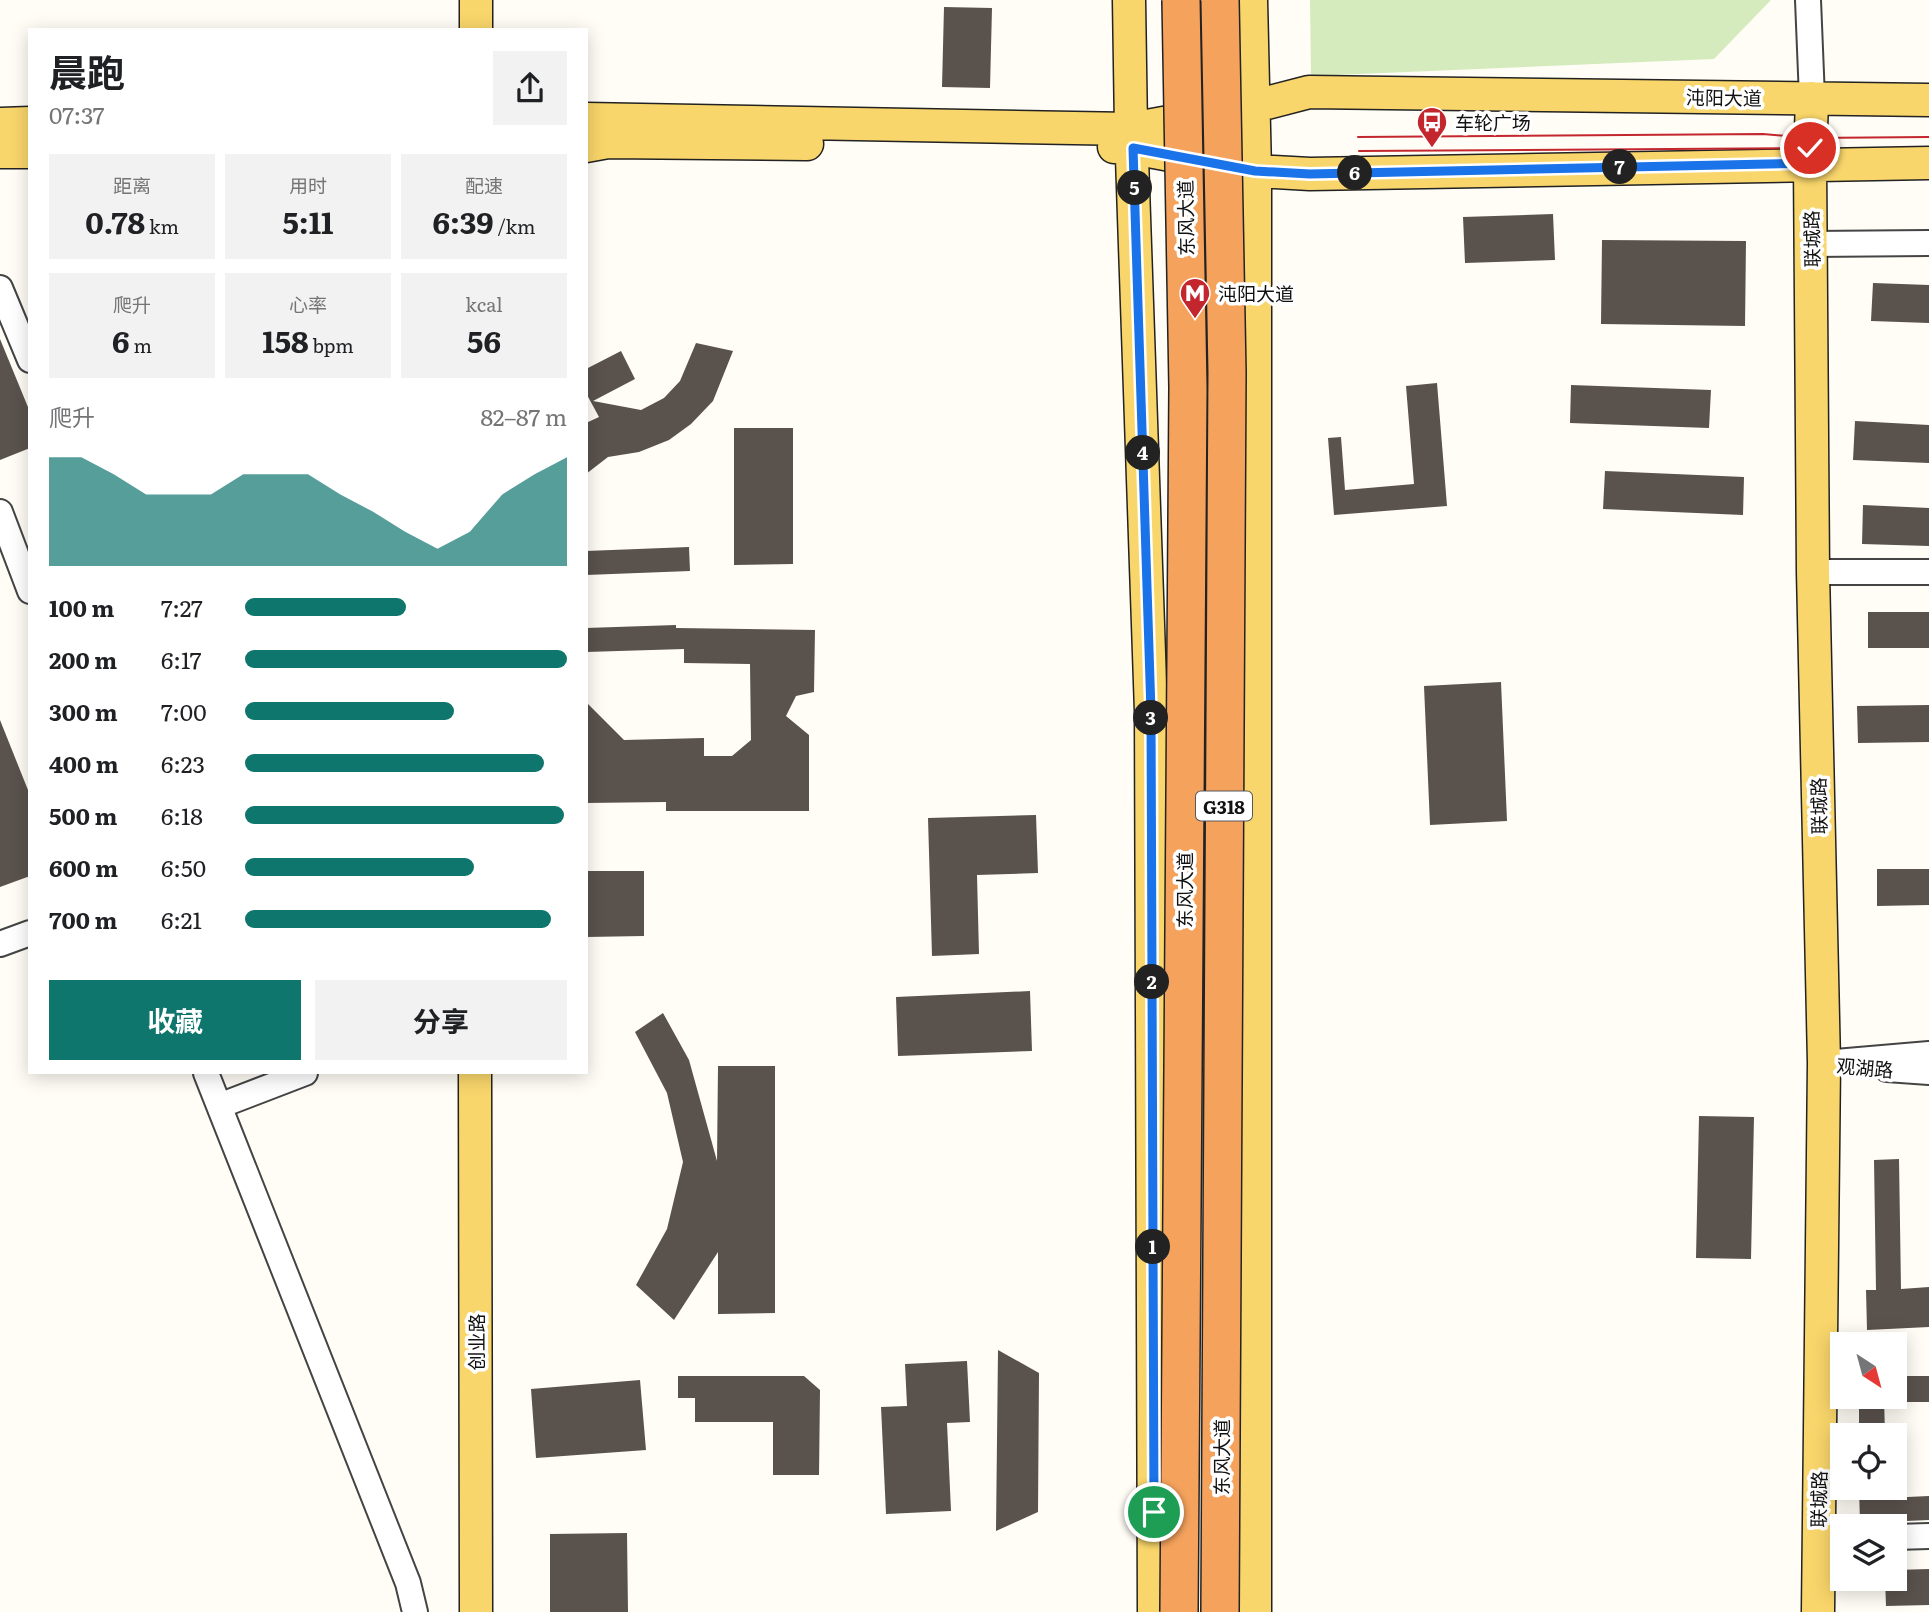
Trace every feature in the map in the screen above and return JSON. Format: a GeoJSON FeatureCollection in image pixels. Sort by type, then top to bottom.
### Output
{"type":"FeatureCollection","features":[{"type":"Feature","properties":{"kind":"highway","name":"东风大道"},"geometry":{"type":"LineString","coordinates":[[1179,1612],[1188,388],[1181,0]]}},
{"type":"Feature","properties":{"kind":"highway","name":"东风大道"},"geometry":{"type":"LineString","coordinates":[[1220,0],[1227,386],[1220,1612]]}},
{"type":"Feature","properties":{"kind":"main road"},"geometry":{"type":"LineString","coordinates":[[476,0],[476,28]]}},
{"type":"Feature","properties":{"kind":"main road"},"geometry":{"type":"LineString","coordinates":[[1129,0],[1151,712],[1154,1612]]}},
{"type":"Feature","properties":{"kind":"main road"},"geometry":{"type":"LineString","coordinates":[[1251,0],[1255,106],[1255,1612]]}},
{"type":"Feature","properties":{"kind":"main road","name":"沌阳大道"},"geometry":{"type":"LineString","coordinates":[[1132,138],[1309,92],[1929,100]]}},
{"type":"Feature","properties":{"kind":"main road","name":"联城路"},"geometry":{"type":"LineString","coordinates":[[1812,98],[1810,163],[1813,572],[1824,1063],[1830,1538],[1818,1612]]}},
{"type":"Feature","properties":{"kind":"main road"},"geometry":{"type":"LineString","coordinates":[[588,118],[1132,138],[1255,171],[1310,174],[1810,163],[1929,163]]}},
{"type":"Feature","properties":{"kind":"main road"},"geometry":{"type":"LineString","coordinates":[[588,146],[608,142],[1132,138]]}},
{"type":"Feature","properties":{"kind":"main road","name":"创业路"},"geometry":{"type":"LineString","coordinates":[[475,1074],[476,1612]]}},
{"type":"Feature","properties":{"kind":"street","name":"联城路"},"geometry":{"type":"LineString","coordinates":[[1808,0],[1812,98]]}},
{"type":"Feature","properties":{"kind":"street"},"geometry":{"type":"LineString","coordinates":[[1811,244],[1929,243]]}},
{"type":"Feature","properties":{"kind":"street"},"geometry":{"type":"LineString","coordinates":[[0,288],[28,355]]}},
{"type":"Feature","properties":{"kind":"street"},"geometry":{"type":"LineString","coordinates":[[0,512],[28,577]]}},
{"type":"Feature","properties":{"kind":"street"},"geometry":{"type":"LineString","coordinates":[[1813,572],[1929,572]]}},
{"type":"Feature","properties":{"kind":"street"},"geometry":{"type":"LineString","coordinates":[[0,944],[28,934]]}},
{"type":"Feature","properties":{"kind":"street","name":"观湖路"},"geometry":{"type":"LineString","coordinates":[[1824,1063],[1929,1054]]}},
{"type":"Feature","properties":{"kind":"street","name":"观湖路"},"geometry":{"type":"LineString","coordinates":[[1824,1063],[1929,1072]]}},
{"type":"Feature","properties":{"kind":"street"},"geometry":{"type":"LineString","coordinates":[[206,1074],[408,1583],[415,1612]]}},
{"type":"Feature","properties":{"kind":"street"},"geometry":{"type":"LineString","coordinates":[[219,1106],[302,1074]]}},
{"type":"Feature","properties":{"kind":"street"},"geometry":{"type":"LineString","coordinates":[[1907,1537],[1929,1536]]}},
{"type":"Feature","properties":{"kind":"green space"},"geometry":{"type":"Polygon","coordinates":[[[1310,0],[1771,0],[1714,59],[1311,76],[1310,0]]]}},
{"type":"Feature","properties":{"kind":"building"},"geometry":{"type":"Polygon","coordinates":[[[944,7],[992,8],[990,88],[942,87],[944,7]]]}},
{"type":"Feature","properties":{"kind":"building"},"geometry":{"type":"Polygon","coordinates":[[[1553,214],[1555,260],[1465,263],[1463,217],[1553,214]]]}},
{"type":"Feature","properties":{"kind":"building"},"geometry":{"type":"Polygon","coordinates":[[[1602,240],[1746,241],[1745,326],[1601,324],[1602,240]]]}},
{"type":"Feature","properties":{"kind":"building"},"geometry":{"type":"Polygon","coordinates":[[[1873,283],[1929,285],[1929,323],[1871,321],[1873,283]]]}},
{"type":"Feature","properties":{"kind":"building"},"geometry":{"type":"Polygon","coordinates":[[[0,339],[28,407],[28,449],[0,460],[0,339]]]}},
{"type":"Feature","properties":{"kind":"building"},"geometry":{"type":"Polygon","coordinates":[[[696,343],[733,351],[713,401],[691,424],[669,440],[639,452],[608,457],[588,472],[588,422],[599,417],[588,397],[588,368],[621,351],[635,379],[593,401],[641,410],[664,398],[680,381],[696,343]]]}},
{"type":"Feature","properties":{"kind":"building"},"geometry":{"type":"Polygon","coordinates":[[[1437,383],[1447,506],[1334,515],[1328,438],[1341,437],[1345,490],[1414,484],[1406,386],[1437,383]]]}},
{"type":"Feature","properties":{"kind":"building"},"geometry":{"type":"Polygon","coordinates":[[[1571,385],[1711,390],[1709,428],[1570,423],[1571,385]]]}},
{"type":"Feature","properties":{"kind":"building"},"geometry":{"type":"Polygon","coordinates":[[[1855,421],[1929,425],[1929,463],[1853,460],[1855,421]]]}},
{"type":"Feature","properties":{"kind":"building"},"geometry":{"type":"Polygon","coordinates":[[[734,428],[793,428],[793,564],[734,565],[734,428]]]}},
{"type":"Feature","properties":{"kind":"building"},"geometry":{"type":"Polygon","coordinates":[[[1605,471],[1744,477],[1743,515],[1603,509],[1605,471]]]}},
{"type":"Feature","properties":{"kind":"building"},"geometry":{"type":"Polygon","coordinates":[[[1863,505],[1929,508],[1929,546],[1862,544],[1863,505]]]}},
{"type":"Feature","properties":{"kind":"building"},"geometry":{"type":"Polygon","coordinates":[[[689,547],[690,571],[588,575],[588,551],[689,547]]]}},
{"type":"Feature","properties":{"kind":"building"},"geometry":{"type":"Polygon","coordinates":[[[1868,612],[1929,612],[1929,648],[1868,648],[1868,612]]]}},
{"type":"Feature","properties":{"kind":"building"},"geometry":{"type":"Polygon","coordinates":[[[676,625],[676,628],[815,630],[814,692],[796,696],[786,716],[809,735],[809,811],[666,811],[666,802],[588,803],[588,704],[624,740],[704,738],[704,756],[732,756],[751,740],[750,664],[684,663],[684,649],[588,652],[588,628],[676,625]]]}},
{"type":"Feature","properties":{"kind":"building"},"geometry":{"type":"Polygon","coordinates":[[[1501,682],[1507,821],[1430,825],[1424,686],[1501,682]]]}},
{"type":"Feature","properties":{"kind":"building"},"geometry":{"type":"Polygon","coordinates":[[[1929,705],[1929,742],[1858,743],[1857,706],[1929,705]]]}},
{"type":"Feature","properties":{"kind":"building"},"geometry":{"type":"Polygon","coordinates":[[[0,720],[28,790],[28,877],[0,887],[0,720]]]}},
{"type":"Feature","properties":{"kind":"building"},"geometry":{"type":"Polygon","coordinates":[[[1036,815],[1038,873],[977,875],[979,954],[932,956],[928,818],[1036,815]]]}},
{"type":"Feature","properties":{"kind":"building"},"geometry":{"type":"Polygon","coordinates":[[[1877,869],[1929,869],[1929,905],[1877,906],[1877,869]]]}},
{"type":"Feature","properties":{"kind":"building"},"geometry":{"type":"Polygon","coordinates":[[[588,871],[644,871],[644,936],[588,937],[588,871]]]}},
{"type":"Feature","properties":{"kind":"building"},"geometry":{"type":"Polygon","coordinates":[[[1030,991],[1032,1051],[898,1056],[896,997],[1030,991]]]}},
{"type":"Feature","properties":{"kind":"building"},"geometry":{"type":"Polygon","coordinates":[[[663,1013],[689,1060],[717,1161],[718,1066],[775,1066],[775,1313],[718,1314],[718,1252],[674,1320],[636,1285],[667,1229],[683,1162],[667,1093],[635,1032],[663,1013]]]}},
{"type":"Feature","properties":{"kind":"building"},"geometry":{"type":"Polygon","coordinates":[[[1699,1116],[1754,1117],[1751,1259],[1696,1258],[1699,1116]]]}},
{"type":"Feature","properties":{"kind":"building"},"geometry":{"type":"Polygon","coordinates":[[[1899,1159],[1901,1289],[1929,1287],[1929,1327],[1867,1330],[1866,1290],[1876,1290],[1874,1160],[1899,1159]]]}},
{"type":"Feature","properties":{"kind":"building"},"geometry":{"type":"Polygon","coordinates":[[[998,1350],[1039,1373],[1038,1512],[996,1531],[998,1350]]]}},
{"type":"Feature","properties":{"kind":"building"},"geometry":{"type":"Polygon","coordinates":[[[967,1361],[970,1422],[947,1423],[951,1511],[886,1514],[881,1407],[907,1406],[905,1364],[967,1361]]]}},
{"type":"Feature","properties":{"kind":"building"},"geometry":{"type":"Polygon","coordinates":[[[678,1376],[804,1376],[820,1390],[819,1475],[773,1475],[773,1422],[695,1422],[695,1398],[678,1398],[678,1376]]]}},
{"type":"Feature","properties":{"kind":"building"},"geometry":{"type":"Polygon","coordinates":[[[1908,1376],[1929,1376],[1929,1402],[1908,1402],[1908,1376]]]}},
{"type":"Feature","properties":{"kind":"building"},"geometry":{"type":"Polygon","coordinates":[[[640,1380],[646,1450],[536,1458],[531,1389],[640,1380]]]}},
{"type":"Feature","properties":{"kind":"building"},"geometry":{"type":"Polygon","coordinates":[[[1859,1409],[1884,1409],[1885,1423],[1859,1423],[1859,1409]]]}},
{"type":"Feature","properties":{"kind":"building"},"geometry":{"type":"Polygon","coordinates":[[[1929,1496],[1929,1520],[1907,1521],[1907,1514],[1860,1514],[1859,1500],[1907,1500],[1907,1497],[1929,1496]]]}},
{"type":"Feature","properties":{"kind":"building"},"geometry":{"type":"Polygon","coordinates":[[[627,1533],[628,1612],[550,1612],[550,1534],[627,1533]]]}},
{"type":"Feature","properties":{"kind":"building"},"geometry":{"type":"Polygon","coordinates":[[[1929,1569],[1929,1605],[1886,1606],[1885,1591],[1907,1591],[1907,1570],[1929,1569]]]}},
{"type":"Feature","properties":{"kind":"tram line"},"geometry":{"type":"LineString","coordinates":[[1358,137],[1763,134],[1810,138],[1929,137]]}},
{"type":"Feature","properties":{"kind":"tram line"},"geometry":{"type":"LineString","coordinates":[[1359,151],[1824,148]]}},
{"type":"Feature","properties":{"kind":"place","name":"车轮广场"},"geometry":{"type":"Point","coordinates":[1432,149]}},
{"type":"Feature","properties":{"kind":"place","name":"沌阳大道"},"geometry":{"type":"Point","coordinates":[1195,320]}},
{"type":"Feature","properties":{"kind":"route"},"geometry":{"type":"LineString","coordinates":[[1154,1512],[1151,712],[1133,148],[1255,171],[1310,174],[1810,163],[1810,148]]}}]}
